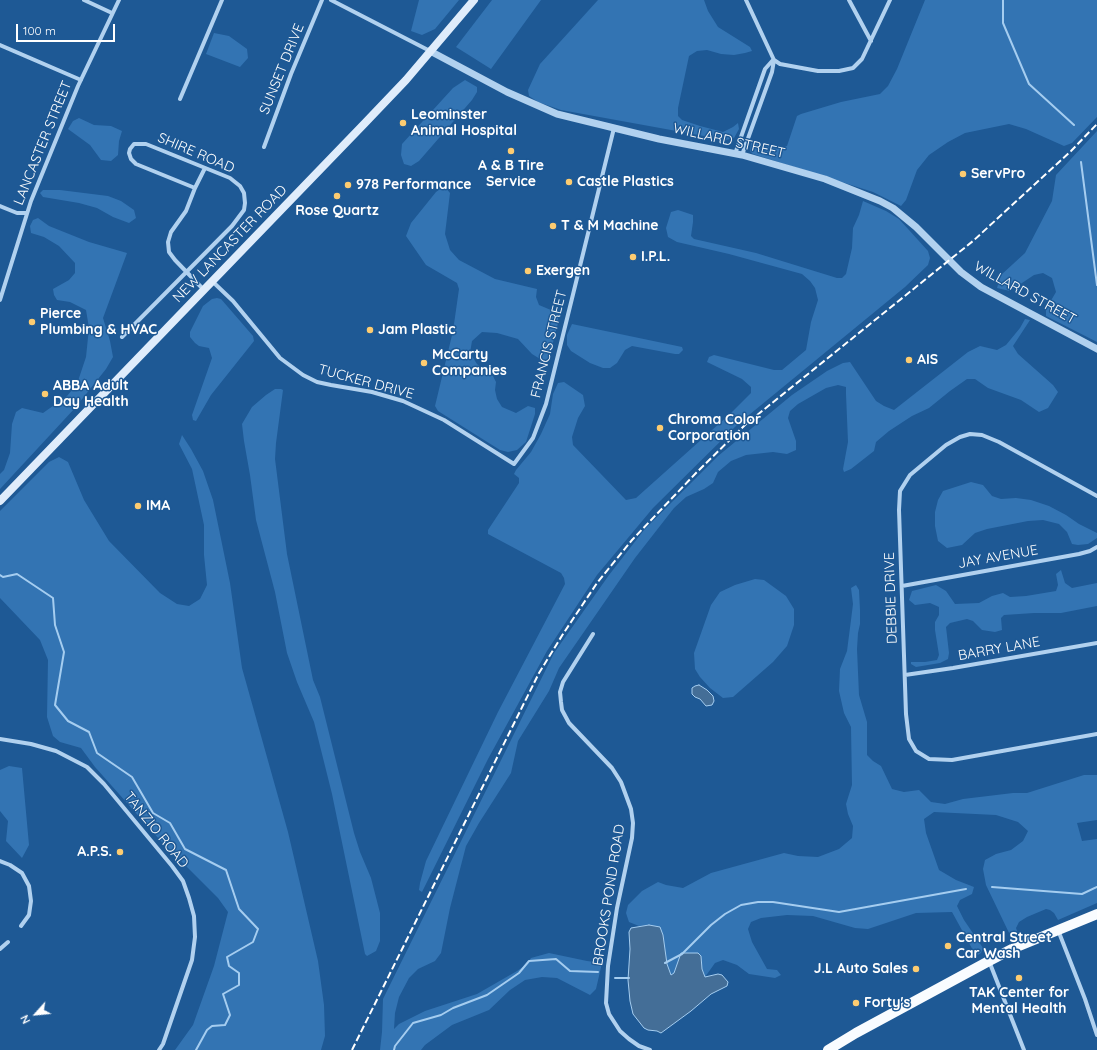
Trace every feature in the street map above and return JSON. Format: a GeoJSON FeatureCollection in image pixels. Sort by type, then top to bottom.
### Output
{"type":"FeatureCollection","features":[{"type":"Feature","properties":{"kind":"main road","name":"NEW LANCASTER ROAD"},"geometry":{"type":"LineString","coordinates":[[0,501],[213,282],[370,117],[474,0]]}},
{"type":"Feature","properties":{"kind":"main road"},"geometry":{"type":"LineString","coordinates":[[828,1050],[856,1033],[1012,949],[1097,914]]}},
{"type":"Feature","properties":{"kind":"street"},"geometry":{"type":"LineString","coordinates":[[84,0],[112,13]]}},
{"type":"Feature","properties":{"kind":"street","name":"LANCASTER STREET"},"geometry":{"type":"LineString","coordinates":[[0,300],[27,213],[81,80],[119,0]]}},
{"type":"Feature","properties":{"kind":"street"},"geometry":{"type":"LineString","coordinates":[[180,99],[222,0]]}},
{"type":"Feature","properties":{"kind":"street","name":"SUNSET DRIVE"},"geometry":{"type":"LineString","coordinates":[[264,147],[291,74],[322,0]]}},
{"type":"Feature","properties":{"kind":"street","name":"WILLARD STREET"},"geometry":{"type":"LineString","coordinates":[[331,0],[533,105],[557,114],[739,155],[825,179],[880,201],[893,208],[916,227],[967,278],[1097,349]]}},
{"type":"Feature","properties":{"kind":"street"},"geometry":{"type":"LineString","coordinates":[[746,0],[774,60],[780,64],[818,71],[847,70],[855,67],[860,62],[871,41],[890,0]]}},
{"type":"Feature","properties":{"kind":"street"},"geometry":{"type":"LineString","coordinates":[[849,0],[871,41]]}},
{"type":"Feature","properties":{"kind":"street"},"geometry":{"type":"LineString","coordinates":[[0,45],[81,80]]}},
{"type":"Feature","properties":{"kind":"street"},"geometry":{"type":"LineString","coordinates":[[739,155],[772,72],[774,60]]}},
{"type":"Feature","properties":{"kind":"street"},"geometry":{"type":"LineString","coordinates":[[739,155],[765,69],[774,60]]}},
{"type":"Feature","properties":{"kind":"street","name":"FRANCIS STREET"},"geometry":{"type":"LineString","coordinates":[[514,464],[533,438],[546,404],[614,128]]}},
{"type":"Feature","properties":{"kind":"street","name":"SHIRE ROAD"},"geometry":{"type":"LineString","coordinates":[[186,272],[232,226],[244,210],[244,193],[240,186],[230,178],[146,144],[134,144],[130,149],[129,153],[131,159],[136,164],[195,188]]}},
{"type":"Feature","properties":{"kind":"street"},"geometry":{"type":"LineString","coordinates":[[204,290],[169,252],[168,242],[171,232],[186,211],[195,188],[206,168]]}},
{"type":"Feature","properties":{"kind":"street"},"geometry":{"type":"LineString","coordinates":[[0,206],[17,213],[27,213]]}},
{"type":"Feature","properties":{"kind":"street"},"geometry":{"type":"LineString","coordinates":[[122,337],[186,272]]}},
{"type":"Feature","properties":{"kind":"street","name":"TUCKER DRIVE"},"geometry":{"type":"LineString","coordinates":[[213,282],[232,301],[280,358],[303,375],[317,382],[372,392],[404,401],[444,420],[514,464]]}},
{"type":"Feature","properties":{"kind":"street","name":"DEBBIE DRIVE"},"geometry":{"type":"LineString","coordinates":[[1097,496],[993,440],[977,434],[960,436],[946,445],[915,470],[906,480],[900,492],[899,510],[906,714],[909,739],[916,751],[929,759],[952,760],[1097,734]]}},
{"type":"Feature","properties":{"kind":"street","name":"JAY AVENUE"},"geometry":{"type":"LineString","coordinates":[[902,586],[1074,555],[1090,551],[1097,547]]}},
{"type":"Feature","properties":{"kind":"street","name":"BROOKS POND ROAD"},"geometry":{"type":"LineString","coordinates":[[593,634],[563,682],[560,692],[562,710],[569,723],[612,768],[621,782],[630,809],[633,823],[632,838],[614,922],[608,966],[606,1003],[611,1019],[622,1032],[635,1043],[650,1050]]}},
{"type":"Feature","properties":{"kind":"street","name":"BARRY LANE"},"geometry":{"type":"LineString","coordinates":[[905,675],[1097,643]]}},
{"type":"Feature","properties":{"kind":"street","name":"TANZIO ROAD"},"geometry":{"type":"LineString","coordinates":[[0,739],[31,744],[56,751],[87,767],[104,784],[168,860],[183,881],[194,916],[195,937],[192,960],[159,1050]]}},
{"type":"Feature","properties":{"kind":"street"},"geometry":{"type":"LineString","coordinates":[[0,861],[10,865],[22,873],[29,886],[31,901],[29,915],[21,926]]}},
{"type":"Feature","properties":{"kind":"street"},"geometry":{"type":"LineString","coordinates":[[1058,930],[1085,999],[1097,1035]]}},
{"type":"Feature","properties":{"kind":"street"},"geometry":{"type":"LineString","coordinates":[[0,949],[8,942]]}},
{"type":"Feature","properties":{"kind":"street"},"geometry":{"type":"LineString","coordinates":[[989,961],[1024,1050]]}},
{"type":"Feature","properties":{"kind":"shaded area"},"geometry":{"type":"Polygon","coordinates":[[[419,0],[459,0],[435,29],[422,35],[411,31],[419,0]]]}},
{"type":"Feature","properties":{"kind":"shaded area"},"geometry":{"type":"Polygon","coordinates":[[[492,0],[541,0],[491,69],[456,47],[492,0]]]}},
{"type":"Feature","properties":{"kind":"shaded area"},"geometry":{"type":"Polygon","coordinates":[[[598,0],[704,0],[708,11],[718,27],[750,47],[752,51],[734,55],[721,54],[707,50],[697,51],[689,56],[678,108],[678,116],[682,120],[723,132],[738,123],[739,129],[734,138],[726,140],[561,110],[538,102],[529,96],[528,90],[540,64],[598,0]]]}},
{"type":"Feature","properties":{"kind":"shaded area"},"geometry":{"type":"Polygon","coordinates":[[[925,0],[1097,0],[1097,117],[1072,143],[1064,146],[1026,129],[1009,124],[965,133],[929,155],[917,170],[906,200],[901,206],[873,192],[753,154],[750,151],[751,143],[757,141],[773,147],[782,148],[787,146],[797,116],[801,114],[841,102],[880,94],[888,86],[897,69],[925,0]]]}},
{"type":"Feature","properties":{"kind":"shaded area"},"geometry":{"type":"Polygon","coordinates":[[[214,33],[229,36],[247,49],[248,58],[240,67],[206,54],[214,33]]]}},
{"type":"Feature","properties":{"kind":"shaded area"},"geometry":{"type":"Polygon","coordinates":[[[465,80],[477,87],[477,92],[472,100],[419,161],[411,166],[404,164],[401,155],[402,144],[453,88],[465,80]]]}},
{"type":"Feature","properties":{"kind":"shaded area"},"geometry":{"type":"Polygon","coordinates":[[[79,118],[94,125],[111,126],[122,131],[119,141],[118,155],[111,161],[101,160],[90,145],[68,129],[73,121],[79,118]]]}},
{"type":"Feature","properties":{"kind":"shaded area"},"geometry":{"type":"Polygon","coordinates":[[[1097,131],[1097,342],[1046,316],[1046,309],[1056,292],[1052,278],[1043,273],[1034,275],[1010,291],[997,288],[1001,275],[1025,253],[1052,201],[1056,175],[1097,131]]]}},
{"type":"Feature","properties":{"kind":"shaded area"},"geometry":{"type":"Polygon","coordinates":[[[444,186],[450,193],[445,234],[450,250],[459,260],[495,279],[537,289],[536,297],[539,305],[558,313],[558,323],[549,358],[545,362],[532,354],[518,339],[497,333],[482,332],[472,341],[470,353],[477,364],[493,376],[496,382],[495,390],[497,399],[502,407],[516,413],[528,406],[535,408],[535,414],[526,442],[517,450],[508,452],[500,450],[438,411],[435,406],[453,331],[459,289],[457,283],[426,265],[406,236],[411,223],[436,192],[444,186]]]}},
{"type":"Feature","properties":{"kind":"shaded area"},"geometry":{"type":"Polygon","coordinates":[[[43,190],[60,190],[108,196],[121,201],[134,210],[136,218],[129,223],[113,217],[97,208],[79,203],[43,197],[40,193],[43,190]]]}},
{"type":"Feature","properties":{"kind":"shaded area"},"geometry":{"type":"Polygon","coordinates":[[[863,201],[886,211],[899,219],[928,251],[930,258],[928,265],[905,287],[738,424],[653,508],[597,575],[547,651],[488,759],[422,892],[419,890],[426,861],[498,712],[565,584],[561,573],[488,534],[488,530],[519,483],[519,478],[514,474],[531,452],[541,434],[550,414],[553,394],[558,383],[564,382],[583,395],[585,406],[578,418],[572,437],[573,445],[626,500],[636,498],[730,414],[751,393],[751,387],[742,379],[707,362],[709,357],[714,355],[774,370],[782,370],[806,350],[811,322],[818,300],[815,288],[802,274],[729,254],[677,242],[668,237],[666,228],[671,212],[678,210],[693,215],[691,236],[694,239],[756,253],[837,278],[842,278],[846,274],[852,248],[853,228],[863,201]]]}},
{"type":"Feature","properties":{"kind":"shaded area"},"geometry":{"type":"Polygon","coordinates":[[[38,218],[49,226],[89,242],[127,253],[103,318],[113,357],[106,369],[75,408],[0,489],[0,474],[4,470],[10,453],[12,424],[16,412],[22,408],[43,413],[67,396],[77,384],[86,357],[89,328],[86,310],[70,302],[57,300],[53,289],[69,280],[75,273],[75,263],[59,246],[44,237],[31,233],[30,226],[33,220],[38,218]]]}},
{"type":"Feature","properties":{"kind":"shaded area"},"geometry":{"type":"Polygon","coordinates":[[[212,299],[221,299],[253,336],[254,341],[211,395],[196,421],[193,420],[192,415],[212,358],[209,348],[199,346],[195,343],[190,337],[190,332],[203,306],[212,299]]]}},
{"type":"Feature","properties":{"kind":"shaded area"},"geometry":{"type":"Polygon","coordinates":[[[1025,319],[1030,320],[1013,346],[1018,354],[1053,385],[1058,392],[1048,408],[1039,412],[1021,400],[988,388],[975,379],[967,379],[929,408],[912,416],[889,431],[876,442],[874,451],[851,469],[844,472],[843,469],[848,442],[846,387],[838,385],[826,388],[798,404],[790,411],[788,418],[796,441],[796,450],[787,454],[773,452],[746,455],[731,461],[718,472],[713,483],[686,497],[674,508],[635,558],[559,668],[549,691],[518,741],[511,773],[466,846],[450,908],[441,953],[435,961],[418,969],[409,978],[399,997],[395,1013],[394,1029],[399,1024],[425,1011],[477,994],[517,971],[527,964],[531,958],[549,953],[602,963],[596,989],[590,995],[557,978],[542,977],[525,980],[510,990],[489,1010],[452,1025],[425,1045],[421,1050],[380,1050],[383,999],[554,653],[609,575],[644,530],[718,456],[792,395],[827,371],[843,363],[850,362],[876,401],[894,410],[968,352],[980,346],[997,350],[1006,345],[1020,328],[1025,319]]]}},
{"type":"Feature","properties":{"kind":"shaded area"},"geometry":{"type":"Polygon","coordinates":[[[572,324],[682,347],[683,350],[679,354],[675,354],[632,346],[625,350],[617,363],[610,368],[603,368],[590,363],[571,351],[567,345],[567,335],[572,324]]]}},
{"type":"Feature","properties":{"kind":"shaded area"},"geometry":{"type":"Polygon","coordinates":[[[275,389],[283,390],[275,459],[287,554],[313,680],[320,697],[354,833],[371,878],[380,913],[380,941],[376,951],[367,956],[365,954],[332,794],[314,722],[297,682],[287,653],[275,592],[256,520],[242,424],[252,407],[275,389]]]}},
{"type":"Feature","properties":{"kind":"shaded area"},"geometry":{"type":"Polygon","coordinates":[[[182,435],[203,471],[213,500],[230,583],[242,668],[288,832],[318,961],[324,1005],[325,1036],[321,1050],[175,1050],[193,1025],[214,966],[228,912],[218,898],[159,839],[95,767],[81,748],[60,742],[53,736],[47,717],[48,660],[40,640],[0,598],[0,511],[49,462],[59,457],[68,462],[84,500],[109,541],[160,593],[177,604],[189,606],[200,599],[207,585],[204,555],[204,525],[192,469],[179,444],[182,435]]]}},
{"type":"Feature","properties":{"kind":"shaded area"},"geometry":{"type":"Polygon","coordinates":[[[971,482],[983,485],[992,496],[1001,499],[1016,498],[1031,500],[1049,506],[1097,533],[1097,538],[1088,544],[1072,544],[1067,532],[1059,524],[1043,520],[1028,521],[987,529],[975,533],[962,545],[947,548],[938,541],[935,526],[935,512],[938,500],[943,491],[971,482]]]}},
{"type":"Feature","properties":{"kind":"shaded area"},"geometry":{"type":"Polygon","coordinates":[[[1061,570],[1065,583],[1072,588],[1097,583],[1097,606],[1061,613],[1004,615],[1001,618],[1002,630],[995,632],[982,630],[973,621],[967,619],[950,623],[946,627],[949,653],[948,659],[940,663],[916,667],[911,664],[911,662],[937,660],[939,655],[935,622],[939,615],[939,607],[930,603],[915,605],[909,600],[912,591],[936,585],[946,591],[955,604],[979,603],[992,596],[1003,593],[1010,597],[1056,591],[1058,585],[1056,574],[1061,570]]]}},
{"type":"Feature","properties":{"kind":"shaded area"},"geometry":{"type":"Polygon","coordinates":[[[755,579],[764,580],[786,596],[794,609],[794,625],[787,646],[773,662],[733,697],[723,698],[710,688],[700,677],[695,669],[694,653],[711,605],[720,592],[735,585],[755,579]]]}},
{"type":"Feature","properties":{"kind":"shaded area"},"geometry":{"type":"Polygon","coordinates":[[[856,585],[859,590],[860,610],[857,649],[859,695],[867,722],[867,755],[881,766],[892,789],[904,792],[919,790],[931,802],[945,804],[963,799],[1013,793],[1027,793],[1084,775],[1097,775],[1097,820],[1077,823],[1082,841],[1097,839],[1097,903],[1058,920],[1054,913],[1046,909],[1019,922],[1016,928],[1018,934],[1011,937],[986,885],[983,869],[985,860],[996,854],[1011,850],[1023,841],[1028,831],[1018,822],[996,815],[934,812],[924,819],[926,833],[939,870],[956,880],[974,887],[972,894],[960,900],[957,906],[964,920],[983,948],[981,953],[978,955],[975,954],[952,912],[916,913],[868,929],[855,928],[813,916],[787,915],[761,918],[751,922],[748,929],[752,942],[767,969],[777,970],[781,975],[775,978],[749,974],[737,965],[723,960],[715,963],[705,977],[702,969],[702,960],[681,953],[674,973],[671,975],[667,964],[663,935],[649,925],[639,926],[629,922],[626,913],[628,905],[642,891],[658,882],[683,888],[711,873],[784,853],[798,856],[818,857],[839,849],[852,838],[853,826],[846,804],[852,785],[851,727],[844,713],[839,691],[840,669],[847,651],[853,604],[851,588],[856,585]]]}},
{"type":"Feature","properties":{"kind":"shaded area"},"geometry":{"type":"Polygon","coordinates":[[[699,685],[713,696],[714,701],[712,705],[706,706],[700,699],[692,694],[692,688],[699,685]]]}},
{"type":"Feature","properties":{"kind":"shaded area"},"geometry":{"type":"Polygon","coordinates":[[[9,766],[22,768],[29,845],[22,858],[6,841],[8,821],[0,811],[0,770],[9,766]]]}},
{"type":"Feature","properties":{"kind":"shaded area"},"geometry":{"type":"Polygon","coordinates":[[[649,925],[660,927],[663,935],[667,964],[671,975],[674,973],[681,953],[698,953],[701,956],[702,969],[705,977],[718,974],[722,975],[728,982],[727,986],[711,994],[661,1033],[644,1028],[633,1014],[630,1001],[628,980],[630,949],[629,932],[631,928],[649,925]]]}},
{"type":"Feature","properties":{"kind":"waterway"},"geometry":{"type":"LineString","coordinates":[[1003,0],[1003,23],[1029,84],[1074,125]]}},
{"type":"Feature","properties":{"kind":"waterway"},"geometry":{"type":"LineString","coordinates":[[1081,162],[1097,285]]}},
{"type":"Feature","properties":{"kind":"waterway"},"geometry":{"type":"LineString","coordinates":[[0,575],[3,577],[17,574],[53,598],[55,625],[64,652],[55,705],[68,721],[89,732],[97,753],[132,777],[153,813],[170,823],[185,849],[226,870],[239,909],[258,929],[253,942],[227,957],[229,966],[239,973],[239,985],[223,994],[230,1015],[225,1025],[212,1026],[207,1030],[196,1050]]}},
{"type":"Feature","properties":{"kind":"waterway"},"geometry":{"type":"LineString","coordinates":[[992,887],[1082,894],[1097,887]]}},
{"type":"Feature","properties":{"kind":"waterway"},"geometry":{"type":"LineString","coordinates":[[665,963],[682,954],[711,925],[725,914],[741,905],[758,902],[773,902],[839,912],[966,889]]}},
{"type":"Feature","properties":{"kind":"waterway"},"geometry":{"type":"LineString","coordinates":[[394,1050],[395,1046],[413,1023],[441,1015],[453,1008],[487,995],[519,973],[529,961],[556,959],[570,971],[598,972]]}},
{"type":"Feature","properties":{"kind":"waterway"},"geometry":{"type":"LineString","coordinates":[[615,978],[629,978]]}},
{"type":"Feature","properties":{"kind":"railway"},"geometry":{"type":"LineString","coordinates":[[352,1050],[539,673],[597,583],[632,540],[697,472],[746,424],[973,241],[1071,151],[1097,124]]}},
{"type":"Feature","properties":{"kind":"place","name":"Leominster Animal Hospital"},"geometry":{"type":"Point","coordinates":[403,123]}},
{"type":"Feature","properties":{"kind":"place","name":"A & B Tire Service"},"geometry":{"type":"Point","coordinates":[511,151]}},
{"type":"Feature","properties":{"kind":"place","name":"ServPro"},"geometry":{"type":"Point","coordinates":[963,174]}},
{"type":"Feature","properties":{"kind":"place","name":"Castle Plastics"},"geometry":{"type":"Point","coordinates":[569,182]}},
{"type":"Feature","properties":{"kind":"place","name":"978 Performance"},"geometry":{"type":"Point","coordinates":[348,185]}},
{"type":"Feature","properties":{"kind":"place","name":"Rose Quartz"},"geometry":{"type":"Point","coordinates":[337,196]}},
{"type":"Feature","properties":{"kind":"place","name":"T & M Machine"},"geometry":{"type":"Point","coordinates":[553,226]}},
{"type":"Feature","properties":{"kind":"place","name":"I.P.L."},"geometry":{"type":"Point","coordinates":[633,257]}},
{"type":"Feature","properties":{"kind":"place","name":"Exergen"},"geometry":{"type":"Point","coordinates":[528,271]}},
{"type":"Feature","properties":{"kind":"place","name":"Pierce Plumbing & HVAC"},"geometry":{"type":"Point","coordinates":[32,322]}},
{"type":"Feature","properties":{"kind":"place","name":"Jam Plastic"},"geometry":{"type":"Point","coordinates":[370,330]}},
{"type":"Feature","properties":{"kind":"place","name":"AIS"},"geometry":{"type":"Point","coordinates":[909,360]}},
{"type":"Feature","properties":{"kind":"place","name":"McCarty Companies"},"geometry":{"type":"Point","coordinates":[424,363]}},
{"type":"Feature","properties":{"kind":"place","name":"ABBA Adult Day Health"},"geometry":{"type":"Point","coordinates":[45,394]}},
{"type":"Feature","properties":{"kind":"place","name":"Chroma Color Corporation"},"geometry":{"type":"Point","coordinates":[660,428]}},
{"type":"Feature","properties":{"kind":"place","name":"IMA"},"geometry":{"type":"Point","coordinates":[138,506]}},
{"type":"Feature","properties":{"kind":"place","name":"A.P.S."},"geometry":{"type":"Point","coordinates":[120,852]}},
{"type":"Feature","properties":{"kind":"place","name":"Central Street Car Wash"},"geometry":{"type":"Point","coordinates":[948,946]}},
{"type":"Feature","properties":{"kind":"place","name":"J.L Auto Sales"},"geometry":{"type":"Point","coordinates":[916,969]}},
{"type":"Feature","properties":{"kind":"place","name":"TAK Center for Mental Health"},"geometry":{"type":"Point","coordinates":[1019,978]}},
{"type":"Feature","properties":{"kind":"place","name":"Forty's"},"geometry":{"type":"Point","coordinates":[856,1003]}}]}
